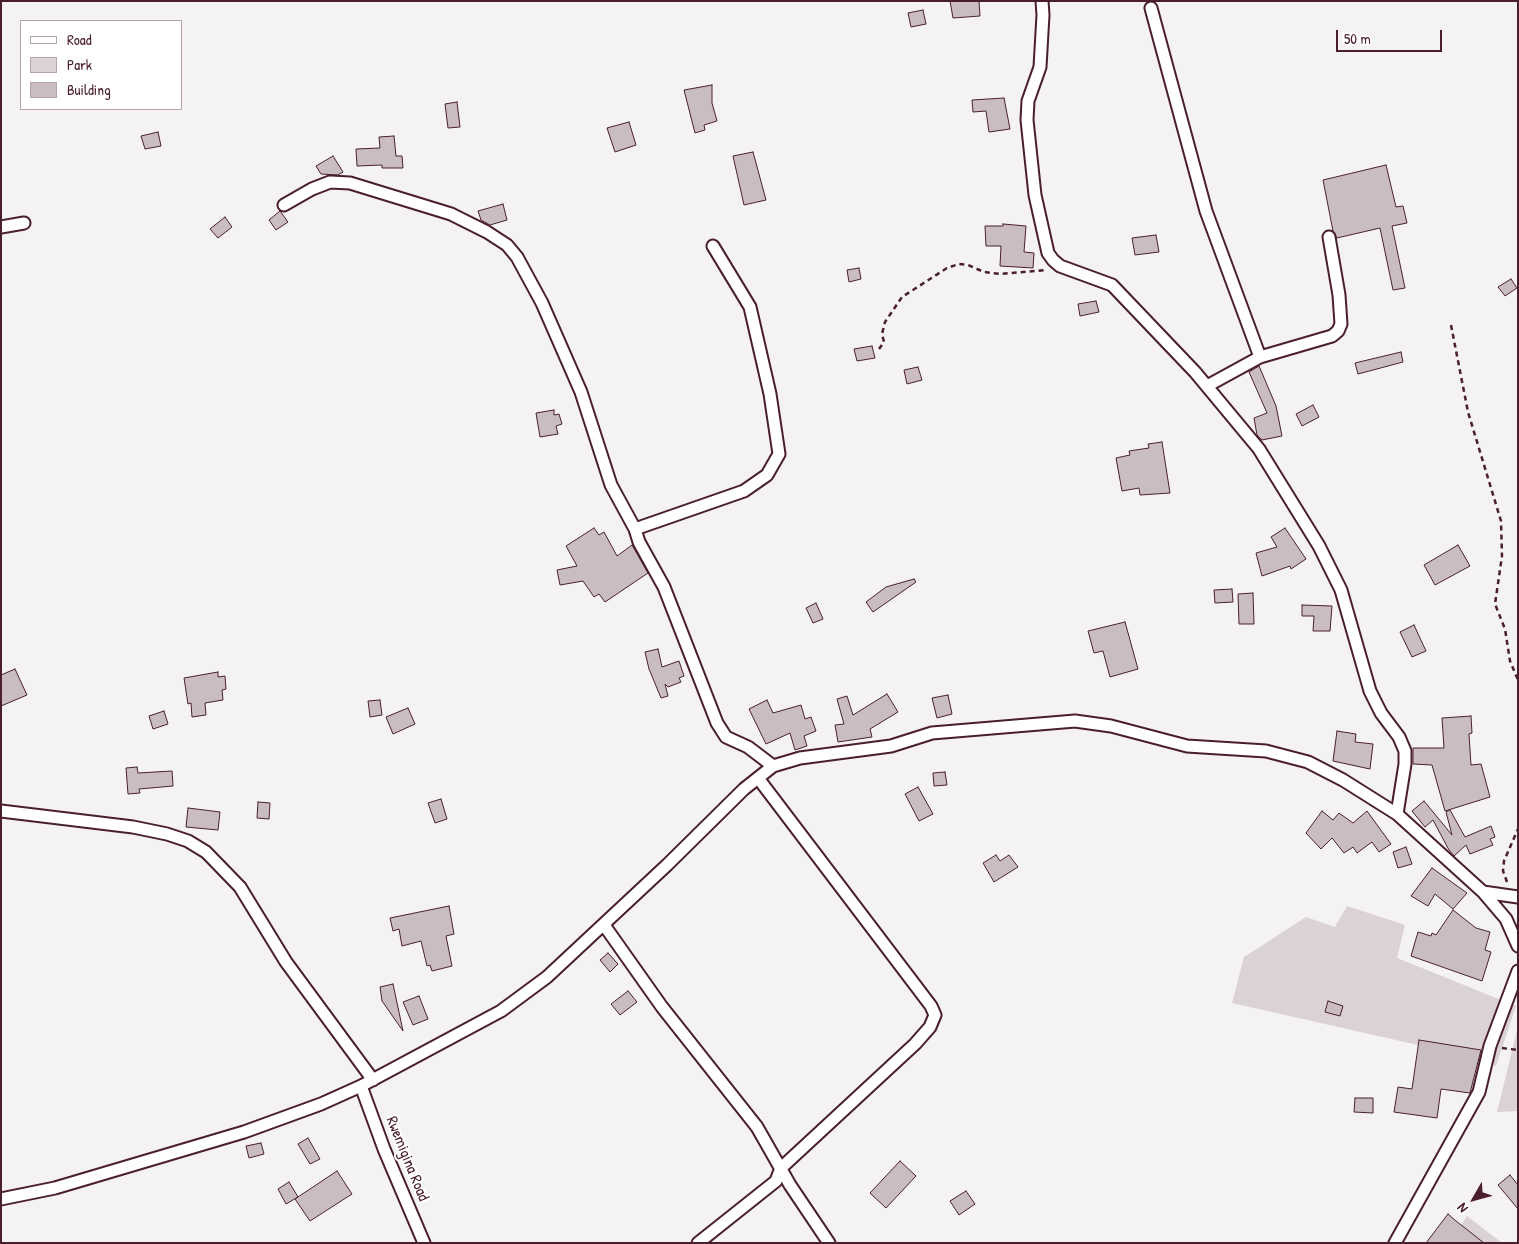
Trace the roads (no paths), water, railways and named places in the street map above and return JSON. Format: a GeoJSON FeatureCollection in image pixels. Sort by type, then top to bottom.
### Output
{"type":"FeatureCollection","features":[{"type":"Feature","properties":{"kind":"street"},"geometry":{"type":"LineString","coordinates":[[1042,1],[1040,67],[1028,101],[1027,120],[1035,195],[1046,243],[1053,260],[1060,266],[1112,284],[1207,386],[1259,449],[1319,546],[1342,590],[1370,691],[1381,713],[1399,737],[1405,751],[1405,764],[1397,814]]}},
{"type":"Feature","properties":{"kind":"street"},"geometry":{"type":"LineString","coordinates":[[1151,8],[1206,211],[1260,357]]}},
{"type":"Feature","properties":{"kind":"street"},"geometry":{"type":"LineString","coordinates":[[284,205],[312,188],[330,182],[350,183],[451,214],[488,232],[507,245],[517,258],[542,303],[580,392],[610,485],[635,529],[664,587],[717,723],[726,737],[748,747],[773,766]]}},
{"type":"Feature","properties":{"kind":"street"},"geometry":{"type":"LineString","coordinates":[[1,227],[24,223]]}},
{"type":"Feature","properties":{"kind":"street"},"geometry":{"type":"LineString","coordinates":[[1207,386],[1260,357],[1332,336],[1338,331],[1341,324],[1339,295],[1329,237]]}},
{"type":"Feature","properties":{"kind":"street"},"geometry":{"type":"LineString","coordinates":[[635,529],[744,491],[767,475],[779,454],[770,394],[750,307],[713,246]]}},
{"type":"Feature","properties":{"kind":"street"},"geometry":{"type":"LineString","coordinates":[[1,1199],[55,1188],[244,1132],[321,1104],[361,1086],[501,1011],[547,977],[604,925],[744,788],[773,766],[800,758],[891,746],[932,734],[1075,721],[1111,726],[1187,746],[1266,751],[1308,762],[1343,780],[1397,814],[1483,892],[1506,919],[1518,946]]}},
{"type":"Feature","properties":{"kind":"street"},"geometry":{"type":"LineString","coordinates":[[698,1243],[776,1181],[781,1168],[915,1044],[930,1027],[935,1015],[931,1006],[758,778]]}},
{"type":"Feature","properties":{"kind":"street"},"geometry":{"type":"LineString","coordinates":[[1,812],[133,827],[167,834],[188,841],[206,852],[240,887],[286,962],[373,1080]]}},
{"type":"Feature","properties":{"kind":"street"},"geometry":{"type":"LineString","coordinates":[[1483,892],[1517,896]]}},
{"type":"Feature","properties":{"kind":"street"},"geometry":{"type":"LineString","coordinates":[[604,925],[662,1008],[756,1127],[829,1243]]}},
{"type":"Feature","properties":{"kind":"street"},"geometry":{"type":"LineString","coordinates":[[1395,1243],[1479,1092],[1490,1046],[1518,971]]}},
{"type":"Feature","properties":{"kind":"street","name":"Rwemigina Road"},"geometry":{"type":"LineString","coordinates":[[361,1086],[384,1149],[424,1243]]}}]}
